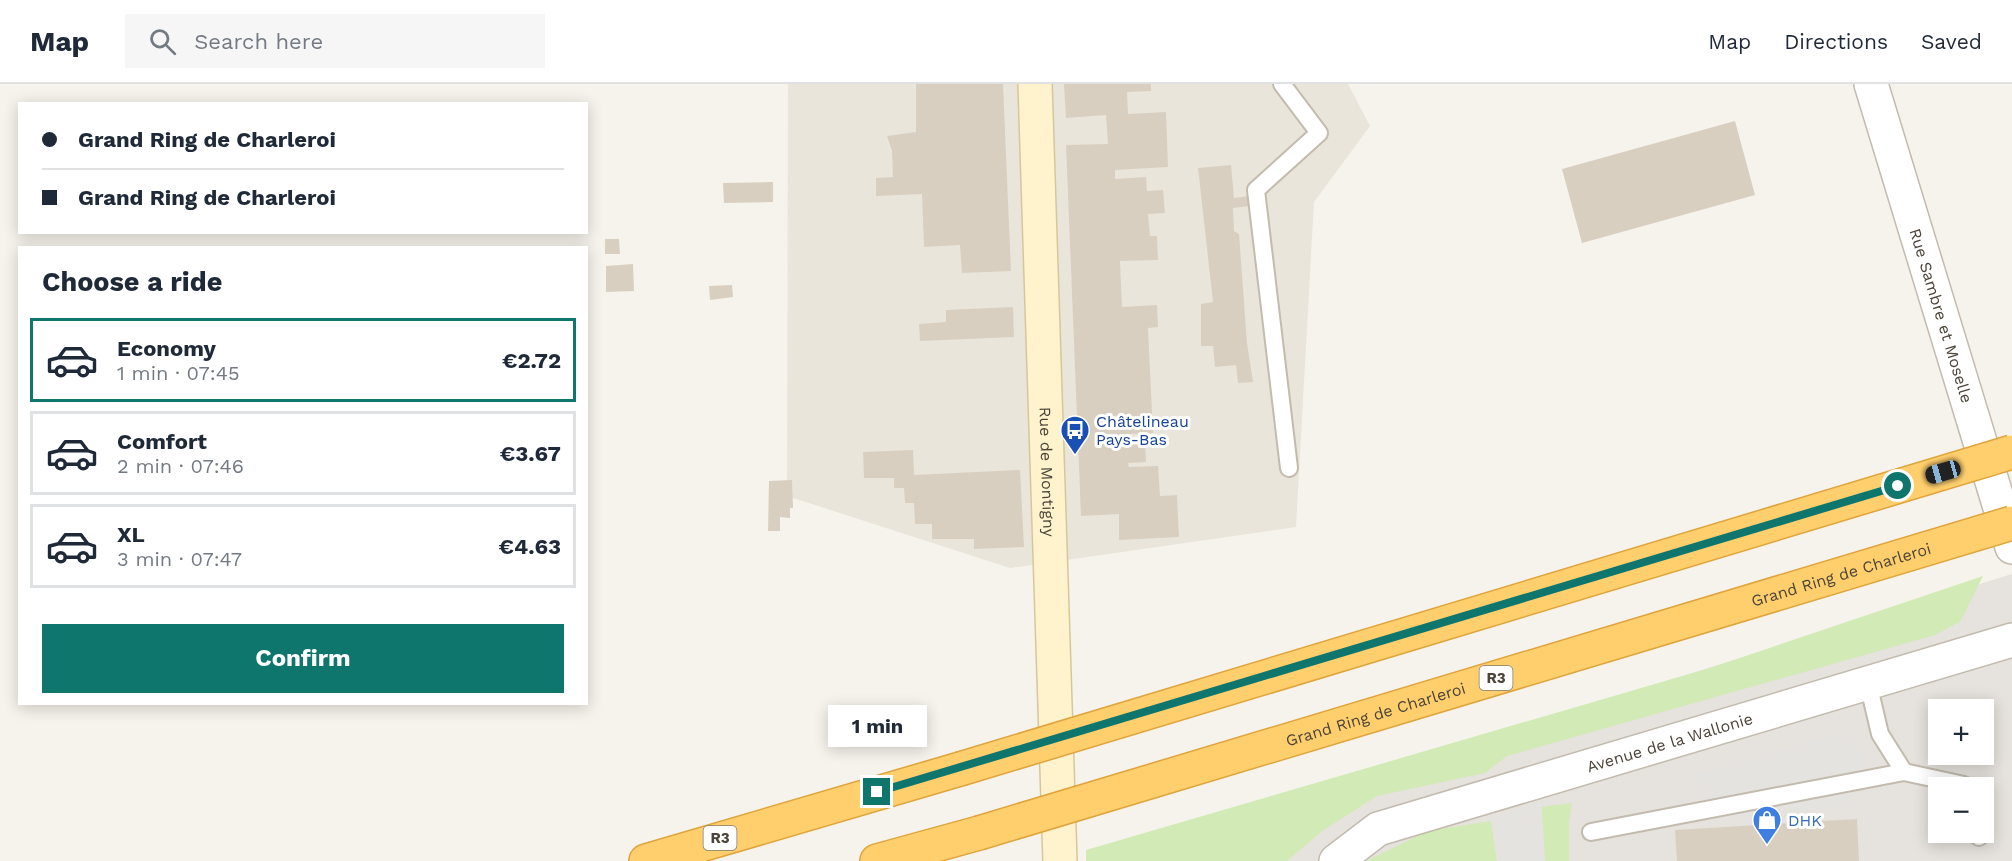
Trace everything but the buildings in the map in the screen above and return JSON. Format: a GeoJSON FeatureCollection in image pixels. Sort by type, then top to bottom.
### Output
{"type":"FeatureCollection","features":[{"type":"Feature","properties":{"kind":"highway","name":"R3"},"geometry":{"type":"LineString","coordinates":[[646,861],[960,769],[2012,452]]}},
{"type":"Feature","properties":{"kind":"highway","name":"Grand Ring de Charleroi"},"geometry":{"type":"LineString","coordinates":[[877,861],[980,833],[2012,523]]}},
{"type":"Feature","properties":{"kind":"main road","name":"Rue de Montigny"},"geometry":{"type":"LineString","coordinates":[[1035,84],[1060,861]]}},
{"type":"Feature","properties":{"kind":"street","name":"Rue Sambre et Moselle"},"geometry":{"type":"LineString","coordinates":[[1870,84],[2012,547]]}},
{"type":"Feature","properties":{"kind":"street","name":"Avenue de la Wallonie"},"geometry":{"type":"LineString","coordinates":[[1336,861],[1378,829],[2012,640]]}},
{"type":"Feature","properties":{"kind":"lane"},"geometry":{"type":"LineString","coordinates":[[1282,84],[1319,133],[1256,190],[1289,468]]}},
{"type":"Feature","properties":{"kind":"lane"},"geometry":{"type":"LineString","coordinates":[[1868,683],[1880,734],[1904,772]]}},
{"type":"Feature","properties":{"kind":"lane"},"geometry":{"type":"LineString","coordinates":[[1592,832],[1904,772],[1928,777]]}},
{"type":"Feature","properties":{"kind":"shaded area"},"geometry":{"type":"Polygon","coordinates":[[[788,84],[1348,84],[1370,126],[1314,202],[1296,527],[1010,568],[787,496],[788,84]]]}},
{"type":"Feature","properties":{"kind":"shaded area"},"geometry":{"type":"Polygon","coordinates":[[[2012,574],[2012,861],[1086,861],[2012,574]]]}},
{"type":"Feature","properties":{"kind":"shaded area"},"geometry":{"type":"Polygon","coordinates":[[[1847,732],[1867,759],[1849,806],[1710,819],[1693,774],[1847,732]]]}},
{"type":"Feature","properties":{"kind":"shaded area"},"geometry":{"type":"Polygon","coordinates":[[[1541,799],[1545,861],[1497,861],[1491,821],[1541,799]]]}},
{"type":"Feature","properties":{"kind":"green space"},"geometry":{"type":"Polygon","coordinates":[[[1983,576],[1960,622],[1935,635],[1507,756],[1485,773],[1377,796],[1322,831],[1287,861],[1086,861],[1086,850],[1713,667],[1983,576]]]}},
{"type":"Feature","properties":{"kind":"green space"},"geometry":{"type":"Polygon","coordinates":[[[1572,803],[1569,822],[1569,861],[1545,861],[1541,807],[1572,803]]]}},
{"type":"Feature","properties":{"kind":"green space"},"geometry":{"type":"Polygon","coordinates":[[[1491,821],[1497,861],[1366,861],[1428,831],[1491,821]]]}},
{"type":"Feature","properties":{"kind":"place","name":"Châtelineau Pays-Bas"},"geometry":{"type":"Point","coordinates":[1075,456]}},
{"type":"Feature","properties":{"kind":"place","name":"DHK"},"geometry":{"type":"Point","coordinates":[1767,846]}},
{"type":"Feature","properties":{"kind":"route"},"geometry":{"type":"LineString","coordinates":[[877,792],[1898,486]]}}]}
